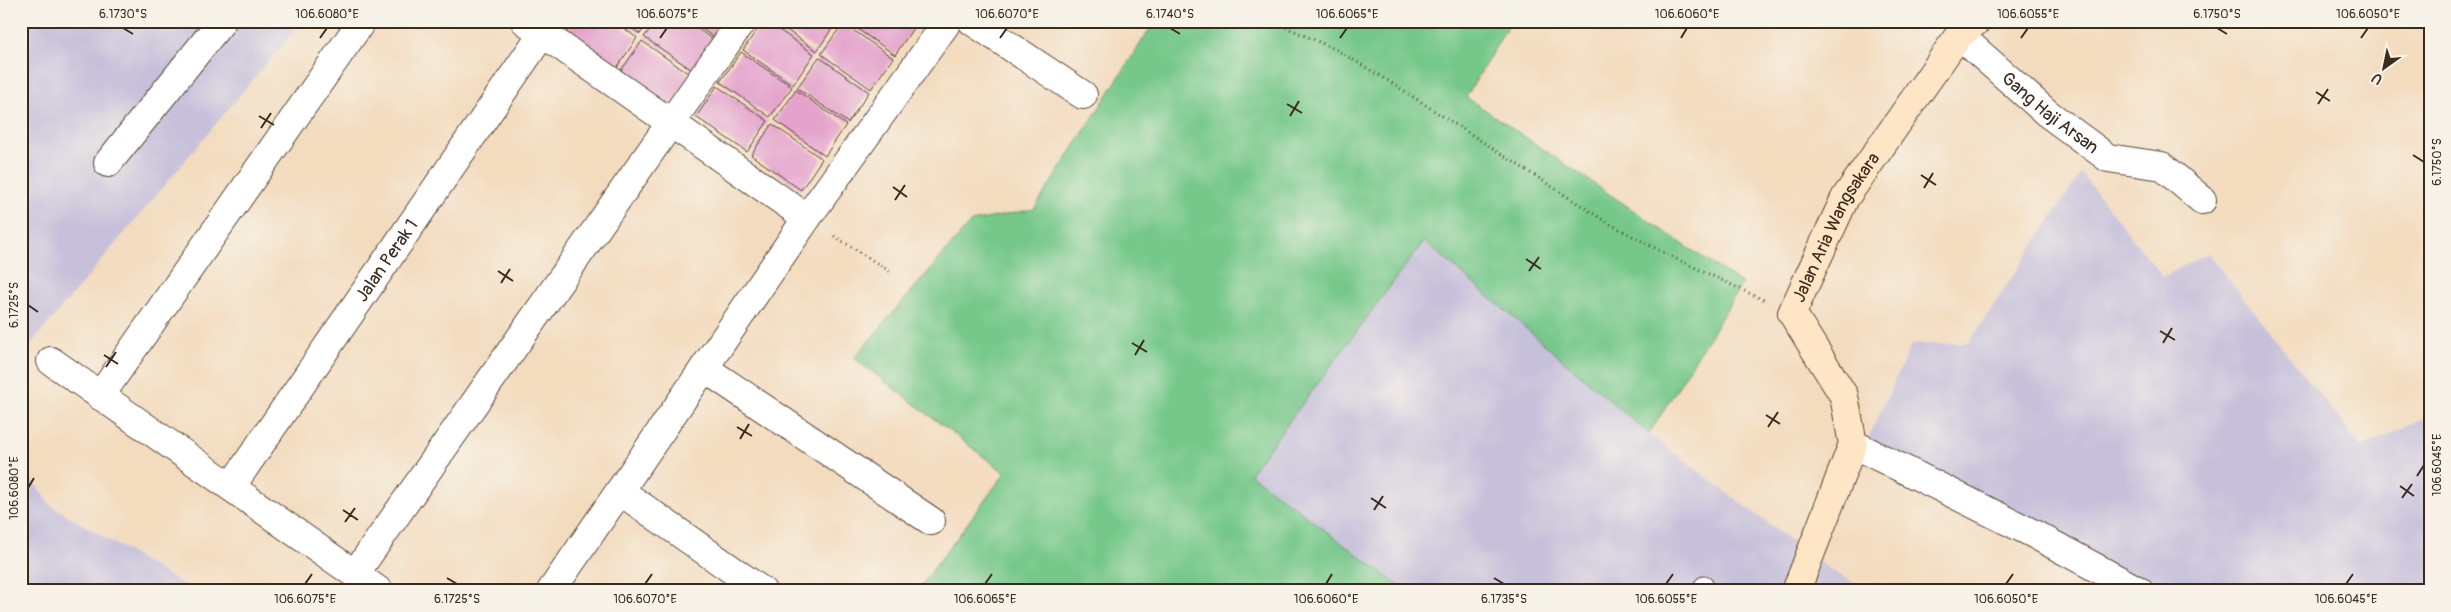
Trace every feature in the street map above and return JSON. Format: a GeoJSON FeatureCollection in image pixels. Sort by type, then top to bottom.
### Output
{"type":"FeatureCollection","features":[{"type":"Feature","properties":{"kind":"street"},"geometry":{"type":"LineString","coordinates":[[108,164],[222,21]]}},
{"type":"Feature","properties":{"kind":"street"},"geometry":{"type":"LineString","coordinates":[[100,396],[362,21]]}},
{"type":"Feature","properties":{"kind":"street"},"geometry":{"type":"LineString","coordinates":[[355,574],[742,21]]}},
{"type":"Feature","properties":{"kind":"street"},"geometry":{"type":"LineString","coordinates":[[551,591],[807,218],[948,21]]}},
{"type":"Feature","properties":{"kind":"street"},"geometry":{"type":"LineString","coordinates":[[972,21],[1083,95]]}},
{"type":"Feature","properties":{"kind":"street"},"geometry":{"type":"LineString","coordinates":[[540,25],[671,123],[807,218]]}},
{"type":"Feature","properties":{"kind":"street","name":"Jalan Perak 1"},"geometry":{"type":"LineString","coordinates":[[231,487],[540,25]]}},
{"type":"Feature","properties":{"kind":"street","name":"Jalan Aria Wangsakara"},"geometry":{"type":"LineString","coordinates":[[1852,444],[1844,396],[1792,313],[1845,198],[1968,28]]}},
{"type":"Feature","properties":{"kind":"street","name":"Gang Haji Arsan"},"geometry":{"type":"LineString","coordinates":[[1968,28],[2047,112],[2108,158],[2162,166],[2202,200]]}},
{"type":"Feature","properties":{"kind":"street"},"geometry":{"type":"LineString","coordinates":[[51,361],[379,591]]}},
{"type":"Feature","properties":{"kind":"street"},"geometry":{"type":"LineString","coordinates":[[704,368],[931,521]]}},
{"type":"Feature","properties":{"kind":"street"},"geometry":{"type":"LineString","coordinates":[[1796,591],[1852,444],[2030,532],[2140,591]]}},
{"type":"Feature","properties":{"kind":"street"},"geometry":{"type":"LineString","coordinates":[[620,491],[762,591]]}},
{"type":"Feature","properties":{"kind":"path"},"geometry":{"type":"LineString","coordinates":[[1272,21],[1337,50],[1390,82],[1608,224],[1668,255],[1792,313]]}},
{"type":"Feature","properties":{"kind":"path"},"geometry":{"type":"LineString","coordinates":[[807,218],[890,272]]}},
{"type":"Feature","properties":{"kind":"shaded area"},"geometry":{"type":"Polygon","coordinates":[[[21,21],[283,21],[294,31],[21,356],[21,21]]]}},
{"type":"Feature","properties":{"kind":"shaded area"},"geometry":{"type":"Polygon","coordinates":[[[2081,173],[2163,277],[2208,253],[2361,447],[2430,416],[2430,591],[2107,591],[1864,448],[1911,345],[1969,343],[2081,173]]]}},
{"type":"Feature","properties":{"kind":"shaded area"},"geometry":{"type":"Polygon","coordinates":[[[1424,241],[1649,434],[1826,567],[1867,591],[1406,591],[1250,474],[1424,241]]]}},
{"type":"Feature","properties":{"kind":"shaded area"},"geometry":{"type":"Polygon","coordinates":[[[21,466],[52,506],[194,591],[21,591],[21,466]]]}},
{"type":"Feature","properties":{"kind":"green space"},"geometry":{"type":"Polygon","coordinates":[[[1155,21],[1511,21],[1466,97],[1742,284],[1649,434],[1424,241],[1250,474],[1406,591],[917,591],[1005,473],[854,358],[971,222],[1034,209],[1155,21]]]}},
{"type":"Feature","properties":{"kind":"building"},"geometry":{"type":"Polygon","coordinates":[[[574,21],[614,21],[637,38],[616,69],[566,33],[574,21]]]}},
{"type":"Feature","properties":{"kind":"building"},"geometry":{"type":"Polygon","coordinates":[[[621,21],[649,21],[640,34],[621,21]]]}},
{"type":"Feature","properties":{"kind":"building"},"geometry":{"type":"Polygon","coordinates":[[[656,21],[687,21],[716,42],[695,72],[644,37],[656,21]]]}},
{"type":"Feature","properties":{"kind":"building"},"geometry":{"type":"Polygon","coordinates":[[[691,21],[730,21],[717,40],[691,21]]]}},
{"type":"Feature","properties":{"kind":"building"},"geometry":{"type":"Polygon","coordinates":[[[763,21],[766,21],[814,54],[793,85],[743,50],[763,21]]]}},
{"type":"Feature","properties":{"kind":"building"},"geometry":{"type":"Polygon","coordinates":[[[774,21],[837,21],[817,51],[774,21]]]}},
{"type":"Feature","properties":{"kind":"building"},"geometry":{"type":"Polygon","coordinates":[[[846,21],[912,21],[916,24],[895,55],[846,21]]]}},
{"type":"Feature","properties":{"kind":"building"},"geometry":{"type":"Polygon","coordinates":[[[843,23],[893,58],[871,89],[821,54],[843,23]]]}},
{"type":"Feature","properties":{"kind":"building"},"geometry":{"type":"Polygon","coordinates":[[[642,41],[692,76],[671,106],[620,72],[642,41]]]}},
{"type":"Feature","properties":{"kind":"building"},"geometry":{"type":"Polygon","coordinates":[[[741,52],[792,87],[770,117],[720,82],[741,52]]]}},
{"type":"Feature","properties":{"kind":"building"},"geometry":{"type":"Polygon","coordinates":[[[819,57],[869,92],[848,123],[797,88],[819,57]]]}},
{"type":"Feature","properties":{"kind":"building"},"geometry":{"type":"Polygon","coordinates":[[[717,86],[768,121],[747,152],[696,117],[717,86]]]}},
{"type":"Feature","properties":{"kind":"building"},"geometry":{"type":"Polygon","coordinates":[[[796,90],[846,125],[825,156],[775,120],[796,90]]]}},
{"type":"Feature","properties":{"kind":"building"},"geometry":{"type":"Polygon","coordinates":[[[772,124],[822,159],[801,190],[751,155],[772,124]]]}}]}
